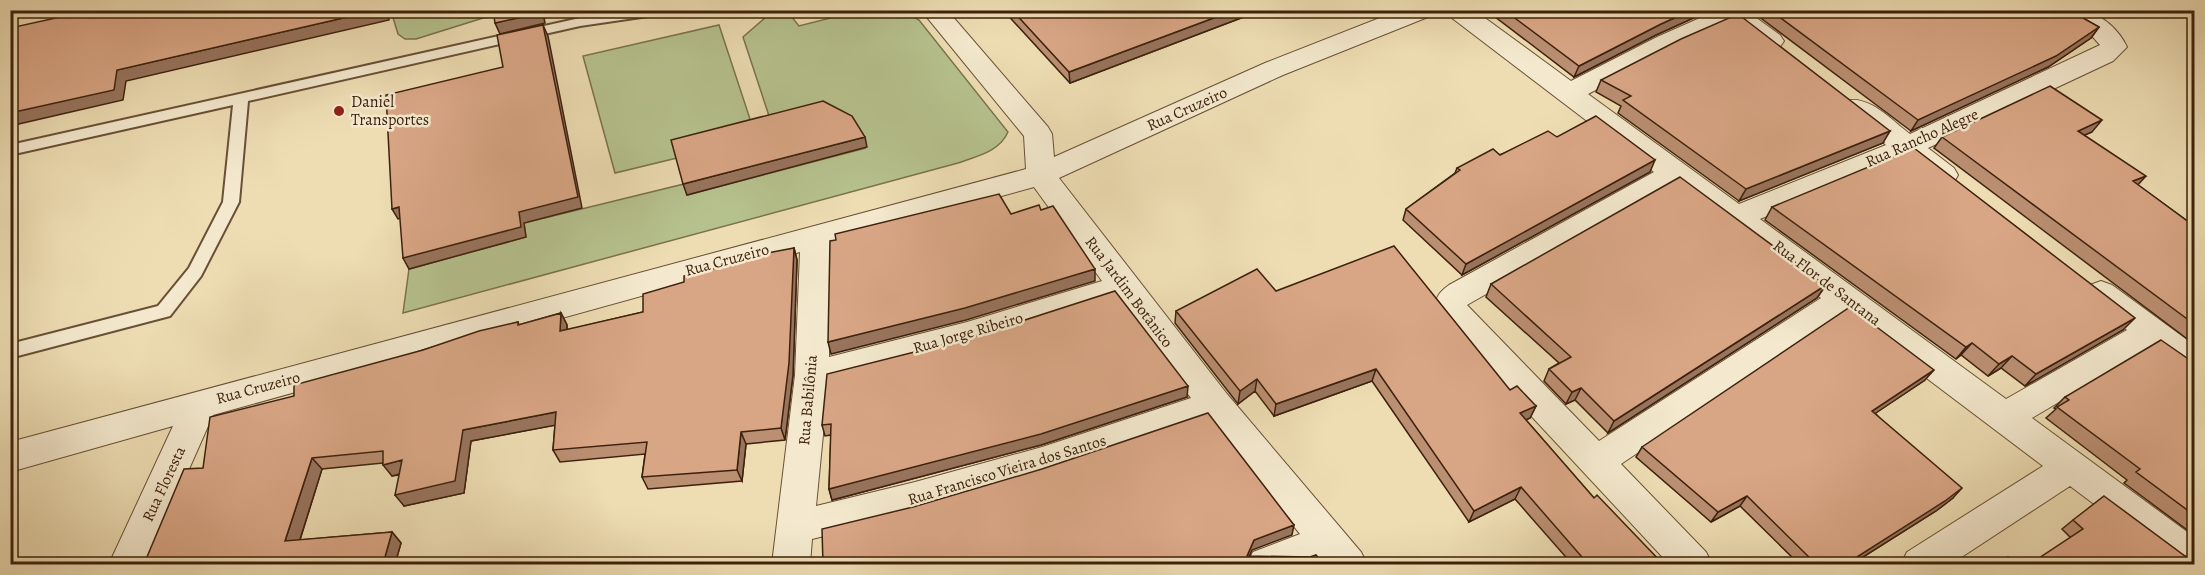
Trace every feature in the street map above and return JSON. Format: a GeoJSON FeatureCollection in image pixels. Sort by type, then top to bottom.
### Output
{"type":"FeatureCollection","features":[{"type":"Feature","properties":{"kind":"street"},"geometry":{"type":"LineString","coordinates":[[933,10],[1038,134],[1041,175]]}},
{"type":"Feature","properties":{"kind":"street","name":"Rua Cruzeiro"},"geometry":{"type":"LineString","coordinates":[[10,457],[1041,175],[1274,69],[1424,10]]}},
{"type":"Feature","properties":{"kind":"street","name":"Rua Flor de Santana"},"geometry":{"type":"LineString","coordinates":[[1457,10],[2007,416],[2194,558]]}},
{"type":"Feature","properties":{"kind":"street","name":"Rua Rancho Alegre"},"geometry":{"type":"LineString","coordinates":[[1738,216],[1907,147],[2104,55],[2114,47],[2112,39],[2063,10]]}},
{"type":"Feature","properties":{"kind":"street"},"geometry":{"type":"LineString","coordinates":[[1569,93],[1666,43],[1735,11],[1789,55]]}},
{"type":"Feature","properties":{"kind":"street"},"geometry":{"type":"LineString","coordinates":[[1834,90],[1963,189]]}},
{"type":"Feature","properties":{"kind":"street"},"geometry":{"type":"LineString","coordinates":[[1677,172],[1460,293],[1451,300],[1451,309],[1456,317],[1693,564]]}},
{"type":"Feature","properties":{"kind":"street","name":"Rua Jardim Botânico"},"geometry":{"type":"LineString","coordinates":[[1041,175],[1123,286],[1215,404],[1337,552]]}},
{"type":"Feature","properties":{"kind":"street","name":"Rua Babilônia"},"geometry":{"type":"LineString","coordinates":[[791,564],[812,375],[816,236]]}},
{"type":"Feature","properties":{"kind":"street"},"geometry":{"type":"LineString","coordinates":[[2076,274],[2194,363]]}},
{"type":"Feature","properties":{"kind":"street","name":"Rua Jorge Ribeiro"},"geometry":{"type":"LineString","coordinates":[[812,375],[967,335],[1123,286]]}},
{"type":"Feature","properties":{"kind":"street"},"geometry":{"type":"LineString","coordinates":[[1595,462],[1846,297]]}},
{"type":"Feature","properties":{"kind":"street"},"geometry":{"type":"LineString","coordinates":[[2007,416],[2152,331]]}},
{"type":"Feature","properties":{"kind":"street","name":"Rua Floresta"},"geometry":{"type":"LineString","coordinates":[[128,564],[201,404]]}},
{"type":"Feature","properties":{"kind":"street","name":"Rua Francisco Vieira dos Santos"},"geometry":{"type":"LineString","coordinates":[[795,527],[915,498],[1042,462],[1215,404]]}},
{"type":"Feature","properties":{"kind":"street"},"geometry":{"type":"LineString","coordinates":[[1920,564],[2072,466]]}},
{"type":"Feature","properties":{"kind":"street"},"geometry":{"type":"LineString","coordinates":[[1266,564],[1337,552]]}},
{"type":"Feature","properties":{"kind":"lane"},"geometry":{"type":"LineString","coordinates":[[10,150],[580,22],[662,10]]}},
{"type":"Feature","properties":{"kind":"lane"},"geometry":{"type":"LineString","coordinates":[[729,10],[743,10]]}},
{"type":"Feature","properties":{"kind":"lane"},"geometry":{"type":"LineString","coordinates":[[10,351],[164,311],[195,272],[231,202],[241,98]]}},
{"type":"Feature","properties":{"kind":"green space"},"geometry":{"type":"Polygon","coordinates":[[[495,10],[496,14],[416,39],[405,39],[398,34],[391,11],[495,10]]]}},
{"type":"Feature","properties":{"kind":"green space"},"geometry":{"type":"Polygon","coordinates":[[[902,10],[919,20],[1008,132],[993,149],[958,163],[403,313],[409,269],[526,237],[524,223],[684,184],[687,195],[866,148],[772,125],[743,37],[766,17],[787,11],[799,26],[858,11],[902,10]]]}},
{"type":"Feature","properties":{"kind":"green space"},"geometry":{"type":"Polygon","coordinates":[[[719,25],[752,125],[677,158],[615,173],[583,56],[719,25]]]}},
{"type":"Feature","properties":{"kind":"building"},"geometry":{"type":"Polygon","coordinates":[[[92,10],[378,10],[117,70],[114,90],[10,113],[10,28],[92,10]]]}},
{"type":"Feature","properties":{"kind":"building"},"geometry":{"type":"Polygon","coordinates":[[[493,10],[541,10],[541,13],[495,23],[493,10]]]}},
{"type":"Feature","properties":{"kind":"building"},"geometry":{"type":"Polygon","coordinates":[[[1012,10],[1235,10],[1069,72],[1012,10]]]}},
{"type":"Feature","properties":{"kind":"building"},"geometry":{"type":"Polygon","coordinates":[[[1504,10],[1692,10],[1579,66],[1504,10]]]}},
{"type":"Feature","properties":{"kind":"building"},"geometry":{"type":"Polygon","coordinates":[[[1770,10],[2069,10],[2099,27],[2056,56],[1918,120],[1770,10]]]}},
{"type":"Feature","properties":{"kind":"building"},"geometry":{"type":"Polygon","coordinates":[[[1738,14],[1890,131],[1746,189],[1623,100],[1631,96],[1601,80],[1681,39],[1738,14]]]}},
{"type":"Feature","properties":{"kind":"building"},"geometry":{"type":"Polygon","coordinates":[[[543,25],[578,197],[519,212],[521,227],[403,258],[399,207],[392,209],[386,95],[503,67],[497,35],[543,25]]]}},
{"type":"Feature","properties":{"kind":"building"},"geometry":{"type":"Polygon","coordinates":[[[2050,86],[2102,120],[2078,131],[2146,176],[2133,181],[2194,226],[2194,324],[1942,137],[2050,86]]]}},
{"type":"Feature","properties":{"kind":"building"},"geometry":{"type":"Polygon","coordinates":[[[823,101],[852,116],[865,137],[683,184],[671,140],[823,101]]]}},
{"type":"Feature","properties":{"kind":"building"},"geometry":{"type":"Polygon","coordinates":[[[1596,116],[1655,160],[1466,264],[1406,209],[1460,170],[1457,168],[1493,149],[1500,155],[1548,131],[1557,137],[1596,116]]]}},
{"type":"Feature","properties":{"kind":"building"},"geometry":{"type":"Polygon","coordinates":[[[1914,148],[2135,318],[2036,374],[2012,356],[1999,364],[1972,343],[1966,347],[1772,207],[1914,148]]]}},
{"type":"Feature","properties":{"kind":"building"},"geometry":{"type":"Polygon","coordinates":[[[1680,177],[1826,285],[1614,421],[1581,388],[1572,392],[1549,369],[1571,357],[1491,284],[1680,177]]]}},
{"type":"Feature","properties":{"kind":"building"},"geometry":{"type":"Polygon","coordinates":[[[999,194],[1011,214],[1039,205],[1041,210],[1053,206],[1095,269],[965,308],[828,342],[830,241],[836,240],[835,234],[999,194]]]}},
{"type":"Feature","properties":{"kind":"building"},"geometry":{"type":"Polygon","coordinates":[[[1394,246],[1510,390],[1517,386],[1536,406],[1520,413],[1594,498],[1597,495],[1663,564],[1588,564],[1521,487],[1474,511],[1376,369],[1276,404],[1257,379],[1240,391],[1176,311],[1257,269],[1276,291],[1394,246]]]}},
{"type":"Feature","properties":{"kind":"building"},"geometry":{"type":"Polygon","coordinates":[[[794,248],[789,363],[781,428],[741,432],[737,470],[642,477],[647,442],[553,450],[556,412],[463,430],[455,481],[395,495],[402,460],[383,465],[383,451],[312,458],[285,541],[392,532],[383,564],[144,564],[184,469],[203,468],[210,417],[294,396],[294,385],[423,350],[479,331],[518,322],[518,325],[561,313],[560,331],[643,312],[643,294],[684,282],[684,276],[756,258],[756,255],[794,248]]]}},
{"type":"Feature","properties":{"kind":"building"},"geometry":{"type":"Polygon","coordinates":[[[1115,291],[1188,386],[1041,434],[829,489],[831,424],[822,425],[827,374],[966,339],[1115,291]]]}},
{"type":"Feature","properties":{"kind":"building"},"geometry":{"type":"Polygon","coordinates":[[[1850,307],[1934,370],[1872,411],[1962,488],[1846,564],[1816,564],[1747,496],[1718,512],[1642,447],[1850,307]]]}},
{"type":"Feature","properties":{"kind":"building"},"geometry":{"type":"Polygon","coordinates":[[[2161,340],[2194,363],[2194,515],[2136,472],[2140,469],[2057,407],[2069,400],[2065,397],[2161,340]]]}},
{"type":"Feature","properties":{"kind":"building"},"geometry":{"type":"Polygon","coordinates":[[[1208,413],[1294,525],[1254,540],[1247,556],[1310,557],[1316,555],[1323,564],[823,564],[822,529],[913,507],[1042,469],[1208,413]]]}},
{"type":"Feature","properties":{"kind":"building"},"geometry":{"type":"Polygon","coordinates":[[[2104,496],[2185,556],[2194,557],[2194,564],[2030,564],[2083,529],[2073,520],[2104,496]]]}},
{"type":"Feature","properties":{"kind":"building"},"geometry":{"type":"Polygon","coordinates":[[[2008,557],[2017,564],[1996,564],[2008,557]]]}},
{"type":"Feature","properties":{"kind":"place","name":"Daniel Transportes"},"geometry":{"type":"Point","coordinates":[339,111]}}]}
